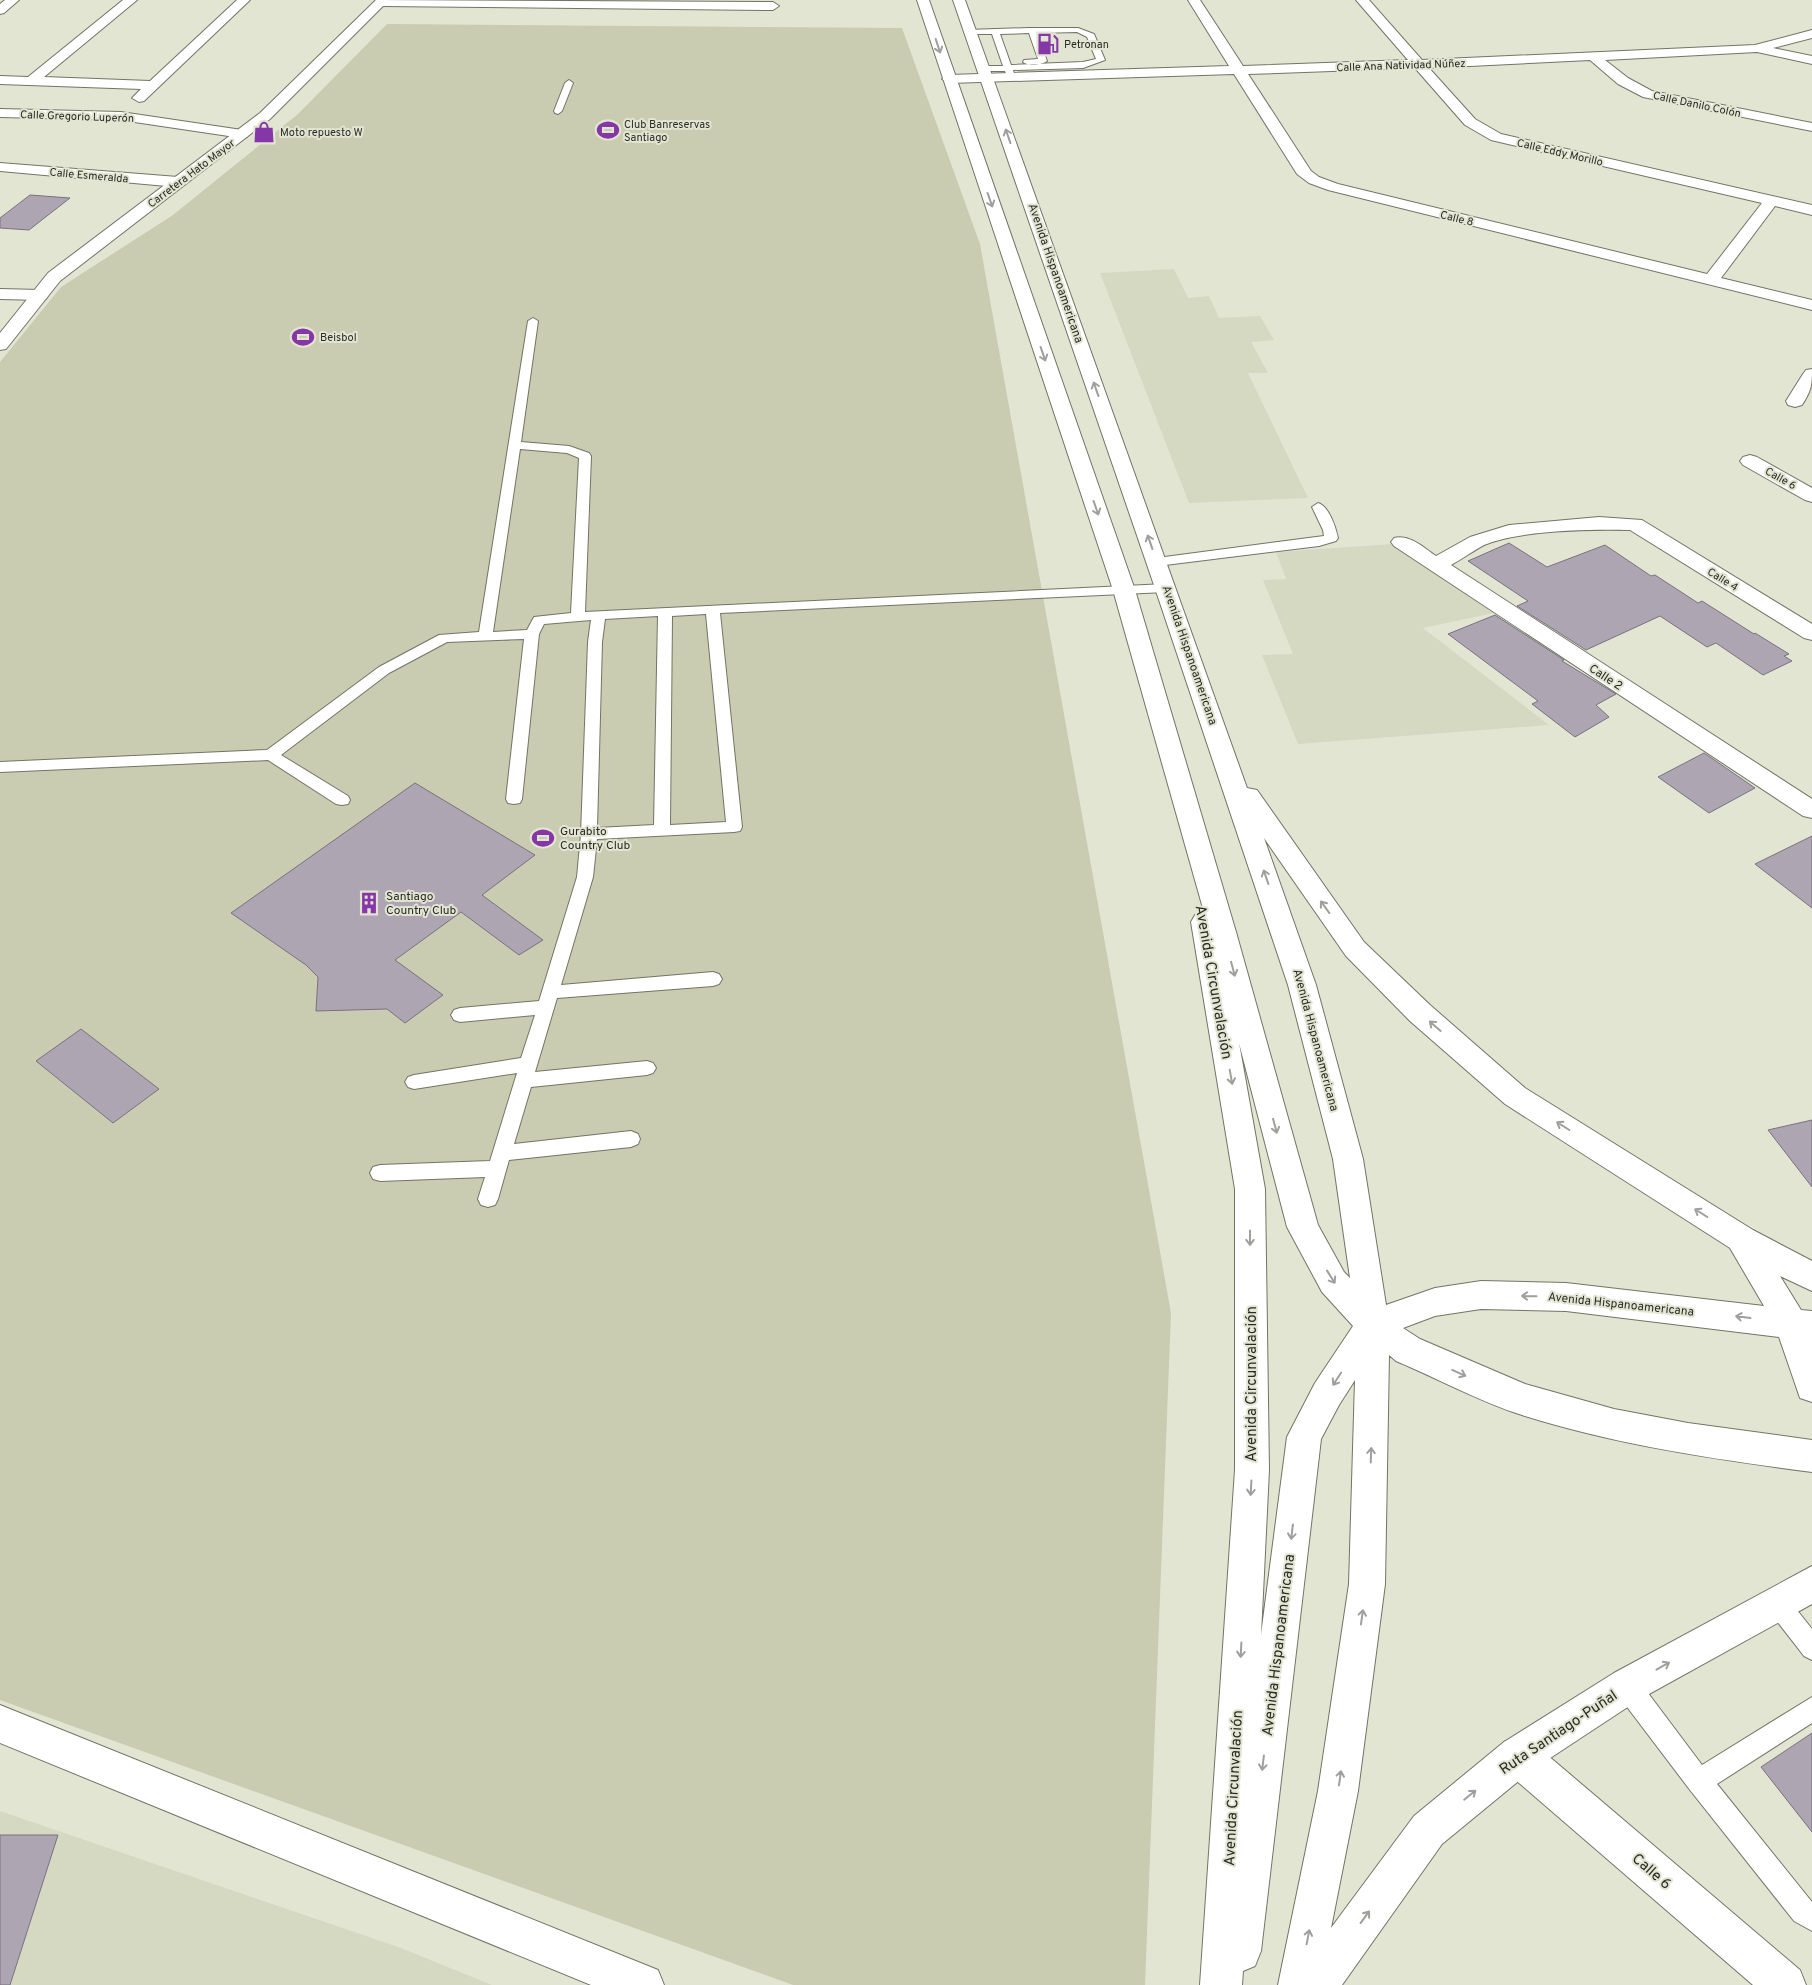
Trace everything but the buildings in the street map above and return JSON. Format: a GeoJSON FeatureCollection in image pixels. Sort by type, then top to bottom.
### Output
{"type":"FeatureCollection","features":[{"type":"Feature","properties":{"kind":"street"},"geometry":{"type":"LineString","coordinates":[[0,10],[13,0]]}},
{"type":"Feature","properties":{"kind":"street"},"geometry":{"type":"LineString","coordinates":[[31,81],[131,0]]}},
{"type":"Feature","properties":{"kind":"street"},"geometry":{"type":"LineString","coordinates":[[139,98],[244,0]]}},
{"type":"Feature","properties":{"kind":"street"},"geometry":{"type":"LineString","coordinates":[[923,0],[1124,590],[1223,932],[1303,1227],[1333,1282],[1373,1324],[1408,1350],[1521,1399],[1614,1425],[1688,1439],[1812,1456]]}},
{"type":"Feature","properties":{"kind":"street","name":"Avenida Hispanoamericana"},"geometry":{"type":"LineString","coordinates":[[959,0],[1230,770],[1302,985],[1348,1159],[1373,1324],[1367,1584],[1338,1791],[1299,1985]]}},
{"type":"Feature","properties":{"kind":"street","name":"Calle 8"},"geometry":{"type":"LineString","coordinates":[[1194,0],[1305,174],[1314,180],[1333,187],[1812,305]]}},
{"type":"Feature","properties":{"kind":"street","name":"Calle Eddy Morillo"},"geometry":{"type":"LineString","coordinates":[[1362,0],[1470,122],[1496,137],[1812,210]]}},
{"type":"Feature","properties":{"kind":"street"},"geometry":{"type":"LineString","coordinates":[[382,1],[772,3],[776,22]]}},
{"type":"Feature","properties":{"kind":"street","name":"Carretera Hato Mayor"},"geometry":{"type":"LineString","coordinates":[[0,345],[54,277],[265,116],[382,1]]}},
{"type":"Feature","properties":{"kind":"street","name":"Calle Ana Natividad Núñez"},"geometry":{"type":"LineString","coordinates":[[949,79],[1008,69],[1240,70],[1755,49],[1812,34]]}},
{"type":"Feature","properties":{"kind":"street"},"geometry":{"type":"LineString","coordinates":[[1755,49],[1812,60]]}},
{"type":"Feature","properties":{"kind":"street","name":"Calle Danilo Colón"},"geometry":{"type":"LineString","coordinates":[[1592,56],[1623,81],[1648,94],[1812,128]]}},
{"type":"Feature","properties":{"kind":"street"},"geometry":{"type":"LineString","coordinates":[[0,80],[153,86]]}},
{"type":"Feature","properties":{"kind":"street","name":"Calle Gregorio Luperón"},"geometry":{"type":"LineString","coordinates":[[0,113],[121,116],[242,134]]}},
{"type":"Feature","properties":{"kind":"street","name":"Calle Esmeralda"},"geometry":{"type":"LineString","coordinates":[[0,167],[178,182]]}},
{"type":"Feature","properties":{"kind":"street"},"geometry":{"type":"LineString","coordinates":[[1711,280],[1770,201]]}},
{"type":"Feature","properties":{"kind":"street"},"geometry":{"type":"LineString","coordinates":[[0,294],[40,296]]}},
{"type":"Feature","properties":{"kind":"street"},"geometry":{"type":"LineString","coordinates":[[1795,401],[1812,374]]}},
{"type":"Feature","properties":{"kind":"street","name":"Calle 6"},"geometry":{"type":"LineString","coordinates":[[1750,461],[1812,496]]}},
{"type":"Feature","properties":{"kind":"street","name":"Calle 4"},"geometry":{"type":"LineString","coordinates":[[1436,566],[1477,541],[1509,531],[1599,523],[1635,524],[1812,633]]}},
{"type":"Feature","properties":{"kind":"street","name":"Calle 2"},"geometry":{"type":"LineString","coordinates":[[1401,542],[1812,810]]}},
{"type":"Feature","properties":{"kind":"street"},"geometry":{"type":"LineString","coordinates":[[1230,770],[1355,949],[1420,1013],[1515,1096],[1742,1238],[1812,1277]]}},
{"type":"Feature","properties":{"kind":"street","name":"Avenida Circunvalación"},"geometry":{"type":"LineString","coordinates":[[1180,788],[1250,1189],[1252,1470],[1221,1985]]}},
{"type":"Feature","properties":{"kind":"street"},"geometry":{"type":"LineString","coordinates":[[1742,1238],[1802,1324],[1812,1387]]}},
{"type":"Feature","properties":{"kind":"street","name":"Avenida Hispanoamericana"},"geometry":{"type":"LineString","coordinates":[[1236,1985],[1304,1438],[1327,1394],[1373,1324],[1435,1302],[1481,1295],[1566,1297],[1802,1324]]}},
{"type":"Feature","properties":{"kind":"street","name":"Ruta Santiago-Puñal"},"geometry":{"type":"LineString","coordinates":[[1316,1985],[1428,1830],[1518,1756],[1626,1686],[1812,1584]]}},
{"type":"Feature","properties":{"kind":"street"},"geometry":{"type":"LineString","coordinates":[[0,1724],[643,1985]]}},
{"type":"Feature","properties":{"kind":"street","name":"Calle 6"},"geometry":{"type":"LineString","coordinates":[[1518,1756],[1785,1985]]}},
{"type":"Feature","properties":{"kind":"lane"},"geometry":{"type":"LineString","coordinates":[[970,32],[1069,29],[1088,34],[1101,60],[1083,65],[1008,69]]}},
{"type":"Feature","properties":{"kind":"lane"},"geometry":{"type":"LineString","coordinates":[[1008,69],[1043,61],[1032,30]]}},
{"type":"Feature","properties":{"kind":"lane"},"geometry":{"type":"LineString","coordinates":[[995,31],[1008,69]]}},
{"type":"Feature","properties":{"kind":"lane"},"geometry":{"type":"LineString","coordinates":[[558,111],[569,82]]}},
{"type":"Feature","properties":{"kind":"lane"},"geometry":{"type":"LineString","coordinates":[[486,636],[533,321]]}},
{"type":"Feature","properties":{"kind":"lane"},"geometry":{"type":"LineString","coordinates":[[514,445],[569,450],[586,456],[578,616]]}},
{"type":"Feature","properties":{"kind":"lane"},"geometry":{"type":"LineString","coordinates":[[1157,562],[1319,542],[1331,538],[1330,530],[1318,506]]}},
{"type":"Feature","properties":{"kind":"lane"},"geometry":{"type":"LineString","coordinates":[[514,799],[532,634],[539,620],[578,616],[1166,588]]}},
{"type":"Feature","properties":{"kind":"lane"},"geometry":{"type":"LineString","coordinates":[[589,834],[734,827],[713,610]]}},
{"type":"Feature","properties":{"kind":"lane"},"geometry":{"type":"LineString","coordinates":[[662,831],[664,612]]}},
{"type":"Feature","properties":{"kind":"lane"},"geometry":{"type":"LineString","coordinates":[[488,1198],[585,877],[589,834],[595,642],[598,615]]}},
{"type":"Feature","properties":{"kind":"lane"},"geometry":{"type":"LineString","coordinates":[[0,767],[271,755],[384,670],[444,638],[532,634]]}},
{"type":"Feature","properties":{"kind":"lane"},"geometry":{"type":"LineString","coordinates":[[271,755],[342,800]]}},
{"type":"Feature","properties":{"kind":"lane"},"geometry":{"type":"LineString","coordinates":[[460,1015],[548,1000],[713,979]]}},
{"type":"Feature","properties":{"kind":"lane"},"geometry":{"type":"LineString","coordinates":[[414,1082],[526,1072],[647,1068]]}},
{"type":"Feature","properties":{"kind":"lane"},"geometry":{"type":"LineString","coordinates":[[380,1173],[499,1161],[631,1139]]}},
{"type":"Feature","properties":{"kind":"lane"},"geometry":{"type":"LineString","coordinates":[[1776,1603],[1812,1648]]}},
{"type":"Feature","properties":{"kind":"lane"},"geometry":{"type":"LineString","coordinates":[[1626,1686],[1803,1912],[1812,1918]]}},
{"type":"Feature","properties":{"kind":"lane"},"geometry":{"type":"LineString","coordinates":[[1699,1781],[1812,1709]]}},
{"type":"Feature","properties":{"kind":"shaded area","name":"Gurabito Country Club"},"geometry":{"type":"Polygon","coordinates":[[[387,24],[902,28],[980,244],[1171,1313],[1145,1985],[793,1985],[0,1700],[0,362],[61,287],[173,215],[298,114],[387,24]]]}},
{"type":"Feature","properties":{"kind":"shaded area"},"geometry":{"type":"Polygon","coordinates":[[[1174,269],[1188,298],[1209,296],[1219,318],[1260,316],[1274,340],[1251,342],[1268,373],[1248,373],[1308,498],[1189,503],[1100,273],[1174,269]]]}},
{"type":"Feature","properties":{"kind":"shaded area"},"geometry":{"type":"Polygon","coordinates":[[[1392,544],[1494,613],[1423,628],[1549,725],[1298,744],[1262,655],[1293,654],[1263,580],[1286,579],[1276,552],[1392,544]]]}},
{"type":"Feature","properties":{"kind":"shaded area"},"geometry":{"type":"Polygon","coordinates":[[[0,1811],[401,1948],[492,1985],[0,1985],[0,1811]]]}},
{"type":"Feature","properties":{"kind":"place","name":"Petronan"},"geometry":{"type":"Point","coordinates":[1048,44]}},
{"type":"Feature","properties":{"kind":"place","name":"Club Banreservas Santiago"},"geometry":{"type":"Point","coordinates":[608,130]}},
{"type":"Feature","properties":{"kind":"place","name":"Moto repuesto W"},"geometry":{"type":"Point","coordinates":[264,132]}},
{"type":"Feature","properties":{"kind":"place","name":"Beisbol"},"geometry":{"type":"Point","coordinates":[303,337]}},
{"type":"Feature","properties":{"kind":"place","name":"Gurabito Country Club"},"geometry":{"type":"Point","coordinates":[543,838]}},
{"type":"Feature","properties":{"kind":"place","name":"Santiago Country Club"},"geometry":{"type":"Point","coordinates":[369,903]}}]}
